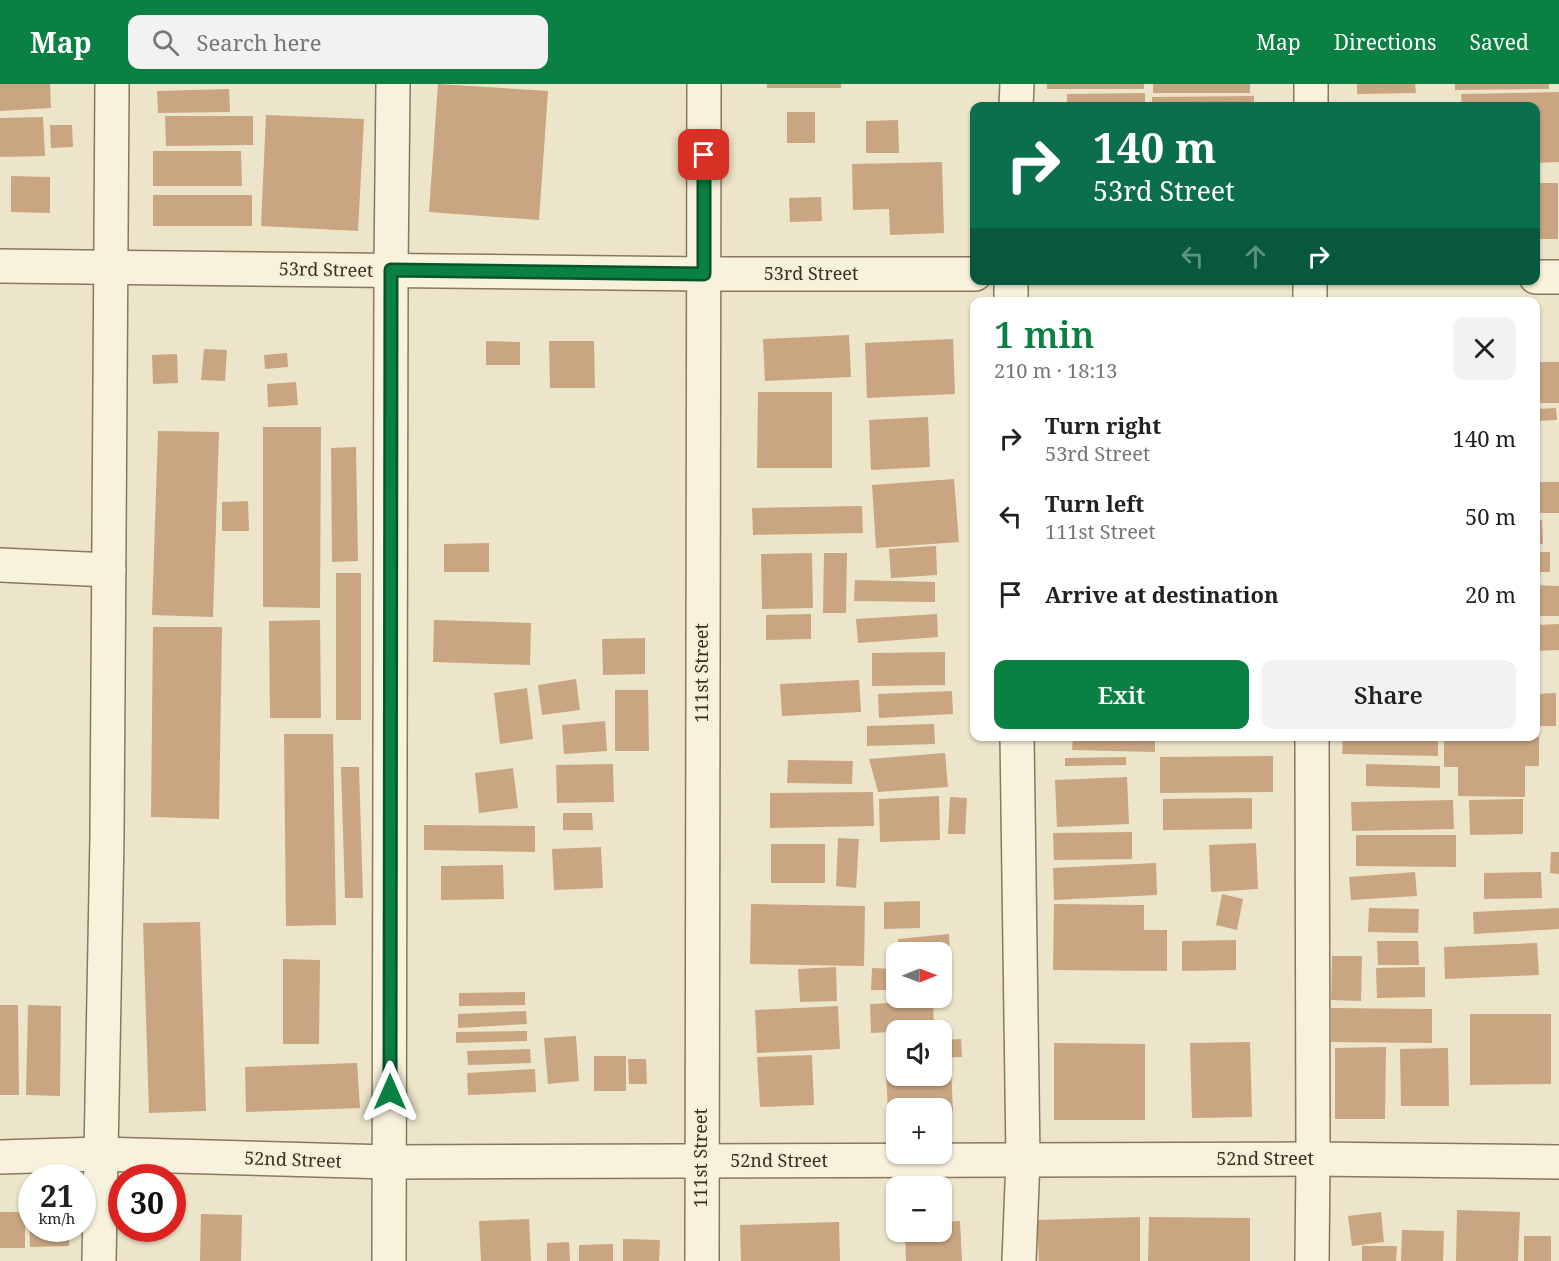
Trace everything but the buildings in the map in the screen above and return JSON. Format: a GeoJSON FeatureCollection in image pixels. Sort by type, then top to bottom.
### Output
{"type":"FeatureCollection","features":[{"type":"Feature","properties":{"kind":"street"},"geometry":{"type":"LineString","coordinates":[[99,1261],[99,1154],[107,836],[112,84]]}},
{"type":"Feature","properties":{"kind":"street"},"geometry":{"type":"LineString","coordinates":[[389,1261],[393,84]]}},
{"type":"Feature","properties":{"kind":"street","name":"111st Street"},"geometry":{"type":"LineString","coordinates":[[702,1261],[704,84]]}},
{"type":"Feature","properties":{"kind":"street"},"geometry":{"type":"LineString","coordinates":[[1016,102],[1017,84]]}},
{"type":"Feature","properties":{"kind":"street"},"geometry":{"type":"LineString","coordinates":[[1311,84],[1311,102]]}},
{"type":"Feature","properties":{"kind":"street","name":"53rd Street"},"geometry":{"type":"LineString","coordinates":[[0,266],[704,274],[970,274]]}},
{"type":"Feature","properties":{"kind":"street"},"geometry":{"type":"LineString","coordinates":[[1540,277],[1559,277]]}},
{"type":"Feature","properties":{"kind":"street"},"geometry":{"type":"LineString","coordinates":[[0,565],[109,570]]}},
{"type":"Feature","properties":{"kind":"street"},"geometry":{"type":"LineString","coordinates":[[1017,741],[1023,1159],[1019,1261]]}},
{"type":"Feature","properties":{"kind":"street"},"geometry":{"type":"LineString","coordinates":[[1312,741],[1314,1159],[1312,1261]]}},
{"type":"Feature","properties":{"kind":"street","name":"52nd Street"},"geometry":{"type":"LineString","coordinates":[[0,1157],[99,1154],[389,1162],[1023,1159],[1559,1162]]}},
{"type":"Feature","properties":{"kind":"route"},"geometry":{"type":"LineString","coordinates":[[390,1092],[391,270],[704,274],[704,155]]}}]}
